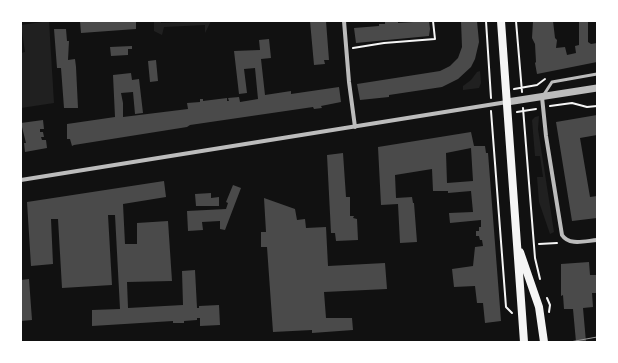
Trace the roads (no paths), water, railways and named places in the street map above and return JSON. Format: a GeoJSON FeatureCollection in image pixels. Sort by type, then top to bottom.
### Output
{"type":"FeatureCollection","features":[{"type":"Feature","properties":{"kind":"main road"},"geometry":{"type":"LineString","coordinates":[[501,21],[524,342]]}},
{"type":"Feature","properties":{"kind":"main road"},"geometry":{"type":"LineString","coordinates":[[517,244],[534,288],[544,342]]}},
{"type":"Feature","properties":{"kind":"street"},"geometry":{"type":"LineString","coordinates":[[344,21],[349,82],[355,127]]}},
{"type":"Feature","properties":{"kind":"street"},"geometry":{"type":"LineString","coordinates":[[21,180],[597,88]]}},
{"type":"Feature","properties":{"kind":"street"},"geometry":{"type":"LineString","coordinates":[[542,97],[546,136],[562,235],[565,240],[570,242],[597,240]]}},
{"type":"Feature","properties":{"kind":"lane"},"geometry":{"type":"LineString","coordinates":[[542,97],[552,82],[597,74]]}},
{"type":"Feature","properties":{"kind":"tram line"},"geometry":{"type":"LineString","coordinates":[[570,342],[597,337]]}}]}
